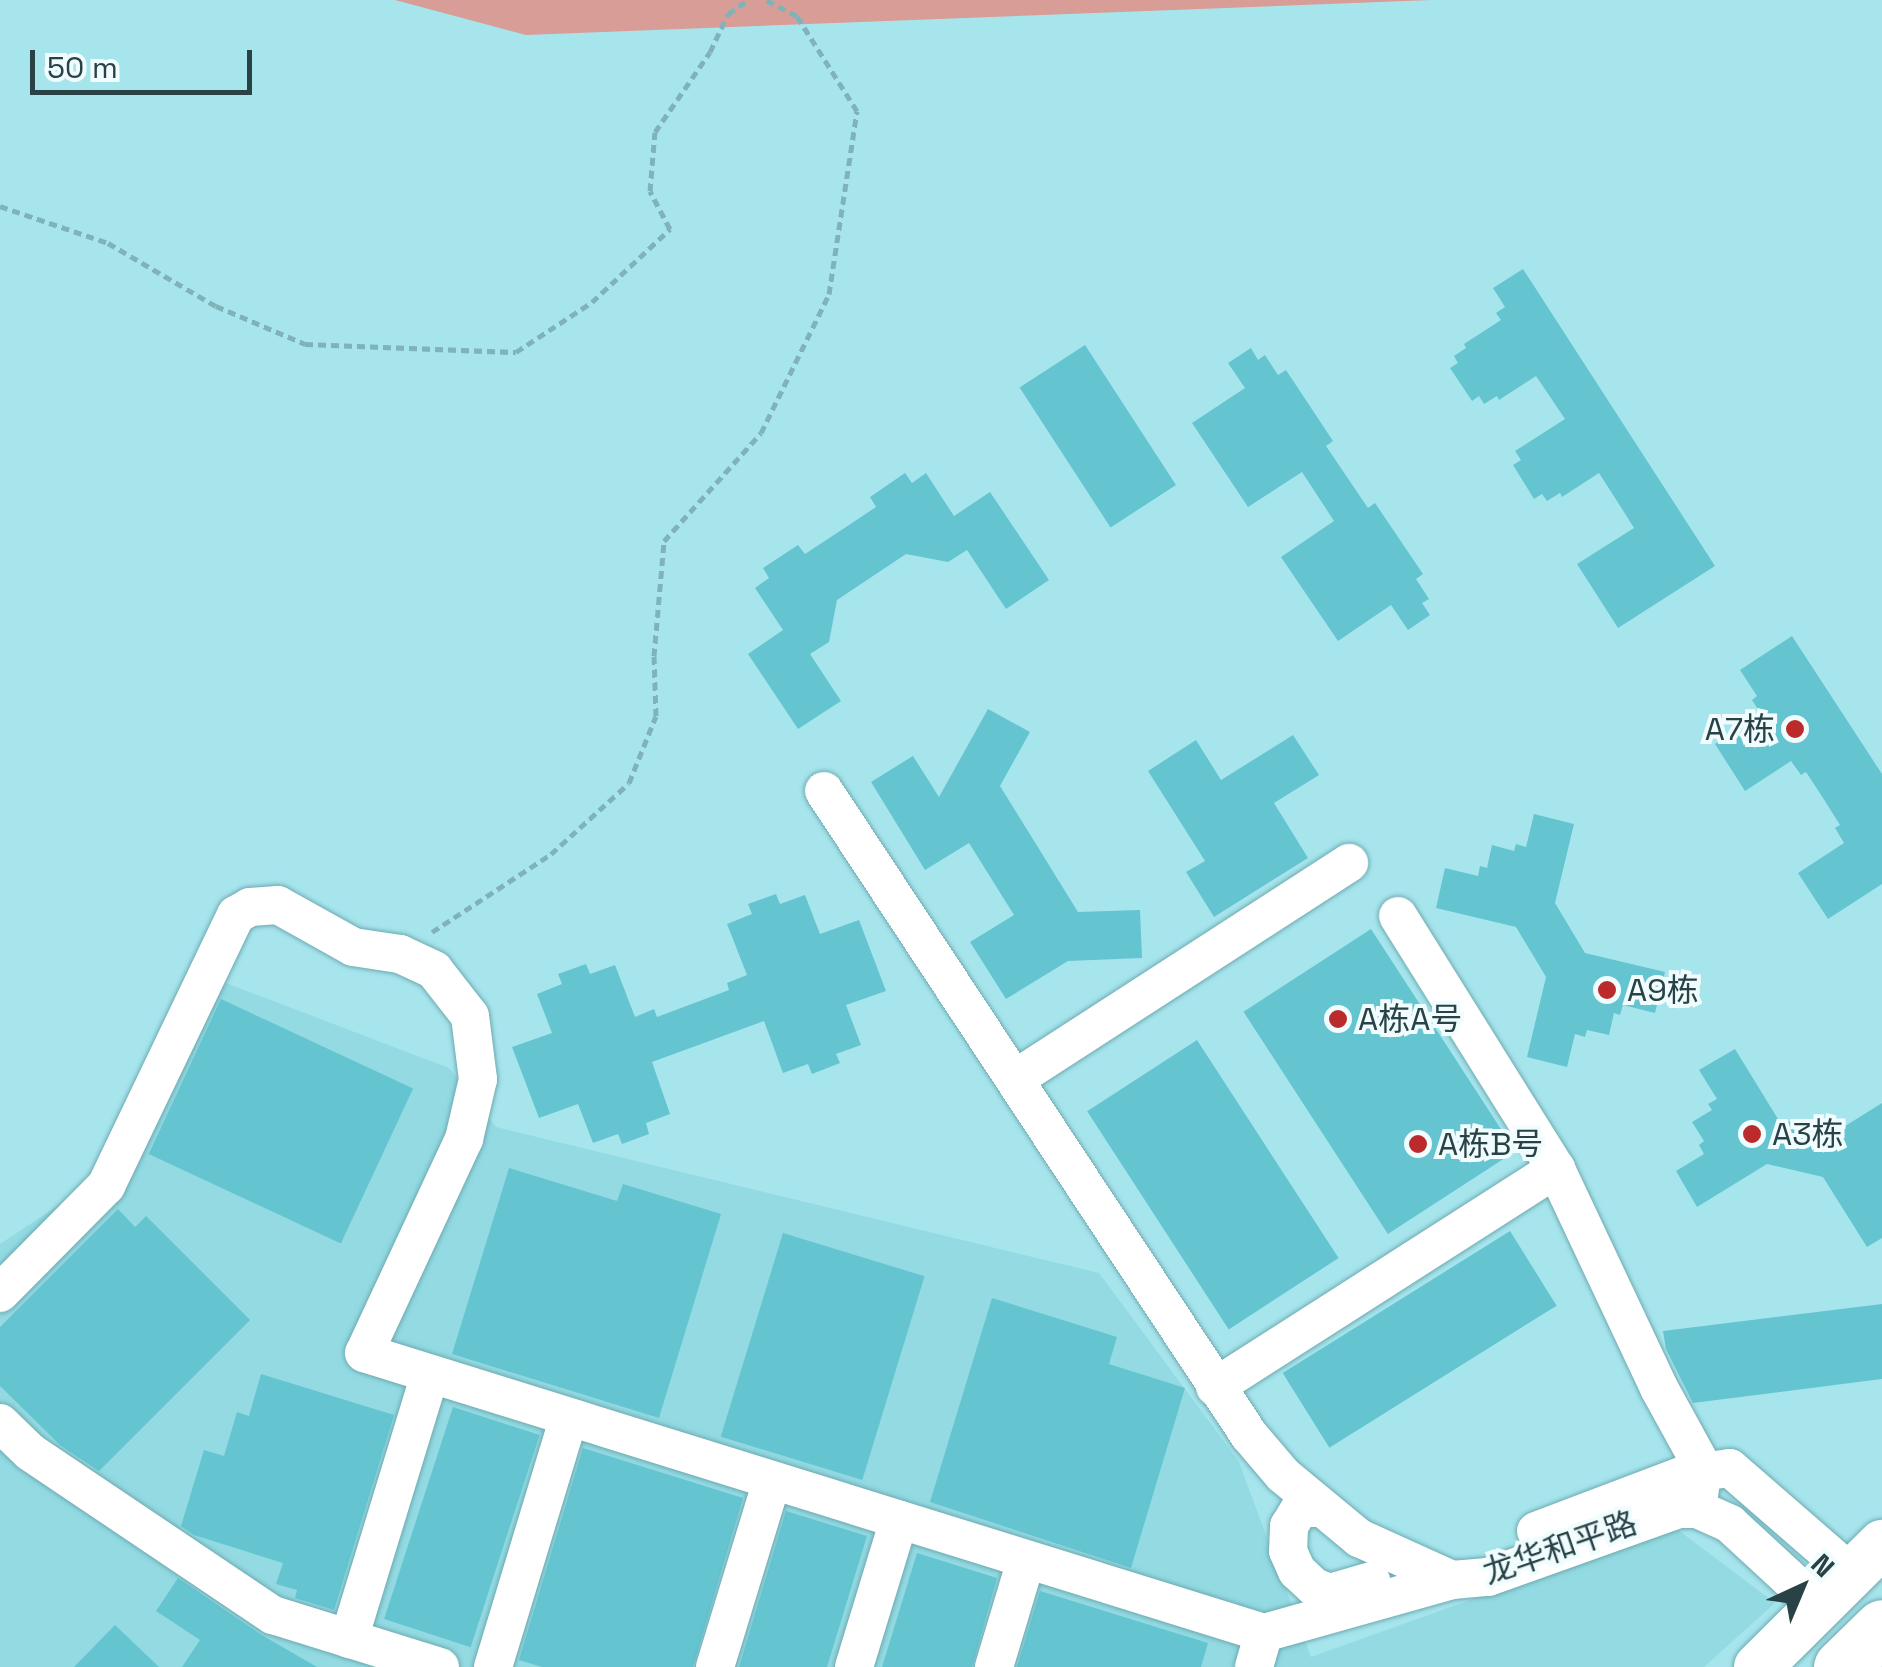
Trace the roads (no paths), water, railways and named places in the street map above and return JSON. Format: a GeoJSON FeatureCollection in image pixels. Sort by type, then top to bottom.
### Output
{"type":"FeatureCollection","features":[{"type":"Feature","properties":{"kind":"highway"},"geometry":{"type":"LineString","coordinates":[[1842,1667],[1882,1627]]}},
{"type":"Feature","properties":{"kind":"main road"},"geometry":{"type":"LineString","coordinates":[[1758,1667],[1859,1580],[1882,1646]]}},
{"type":"Feature","properties":{"kind":"street"},"geometry":{"type":"LineString","coordinates":[[824,791],[1215,1387],[1266,1455],[1320,1508],[1358,1538],[1452,1580]]}},
{"type":"Feature","properties":{"kind":"street"},"geometry":{"type":"LineString","coordinates":[[1015,1079],[1349,863]]}},
{"type":"Feature","properties":{"kind":"street"},"geometry":{"type":"LineString","coordinates":[[0,1293],[106,1186],[236,916],[250,907],[278,906],[353,947],[411,960],[434,970],[470,1016],[478,1079],[464,1139],[364,1353],[1026,1560],[1259,1650],[1452,1580]]}},
{"type":"Feature","properties":{"kind":"street"},"geometry":{"type":"LineString","coordinates":[[1398,916],[1556,1168],[1659,1388],[1703,1468],[1698,1509],[1859,1580]]}},
{"type":"Feature","properties":{"kind":"street"},"geometry":{"type":"LineString","coordinates":[[1215,1387],[1556,1168]]}},
{"type":"Feature","properties":{"kind":"street"},"geometry":{"type":"LineString","coordinates":[[349,1639],[430,1374]]}},
{"type":"Feature","properties":{"kind":"street"},"geometry":{"type":"LineString","coordinates":[[494,1667],[569,1417]]}},
{"type":"Feature","properties":{"kind":"street"},"geometry":{"type":"LineString","coordinates":[[0,1423],[30,1452],[273,1615],[440,1667]]}},
{"type":"Feature","properties":{"kind":"street"},"geometry":{"type":"LineString","coordinates":[[1703,1468],[1730,1468],[1744,1476],[1798,1530],[1859,1580]]}},
{"type":"Feature","properties":{"kind":"street","name":"龙华和平路"},"geometry":{"type":"LineString","coordinates":[[1452,1580],[1517,1538],[1703,1468]]}},
{"type":"Feature","properties":{"kind":"street"},"geometry":{"type":"LineString","coordinates":[[715,1667],[772,1480]]}},
{"type":"Feature","properties":{"kind":"street"},"geometry":{"type":"LineString","coordinates":[[1320,1508],[1300,1508],[1286,1538],[1297,1571],[1314,1587],[1340,1592],[1415,1566]]}},
{"type":"Feature","properties":{"kind":"street","name":"龙华和平路"},"geometry":{"type":"LineString","coordinates":[[1452,1580],[1488,1577],[1655,1515],[1698,1509]]}},
{"type":"Feature","properties":{"kind":"street"},"geometry":{"type":"LineString","coordinates":[[854,1667],[899,1520]]}},
{"type":"Feature","properties":{"kind":"street"},"geometry":{"type":"LineString","coordinates":[[994,1667],[1026,1560]]}},
{"type":"Feature","properties":{"kind":"place","name":"A7栋"},"geometry":{"type":"Point","coordinates":[1795,729]}},
{"type":"Feature","properties":{"kind":"place","name":"A9栋"},"geometry":{"type":"Point","coordinates":[1607,990]}},
{"type":"Feature","properties":{"kind":"place","name":"A栋A号"},"geometry":{"type":"Point","coordinates":[1338,1019]}},
{"type":"Feature","properties":{"kind":"place","name":"A3栋"},"geometry":{"type":"Point","coordinates":[1752,1134]}},
{"type":"Feature","properties":{"kind":"place","name":"A栋B号"},"geometry":{"type":"Point","coordinates":[1418,1144]}}]}
